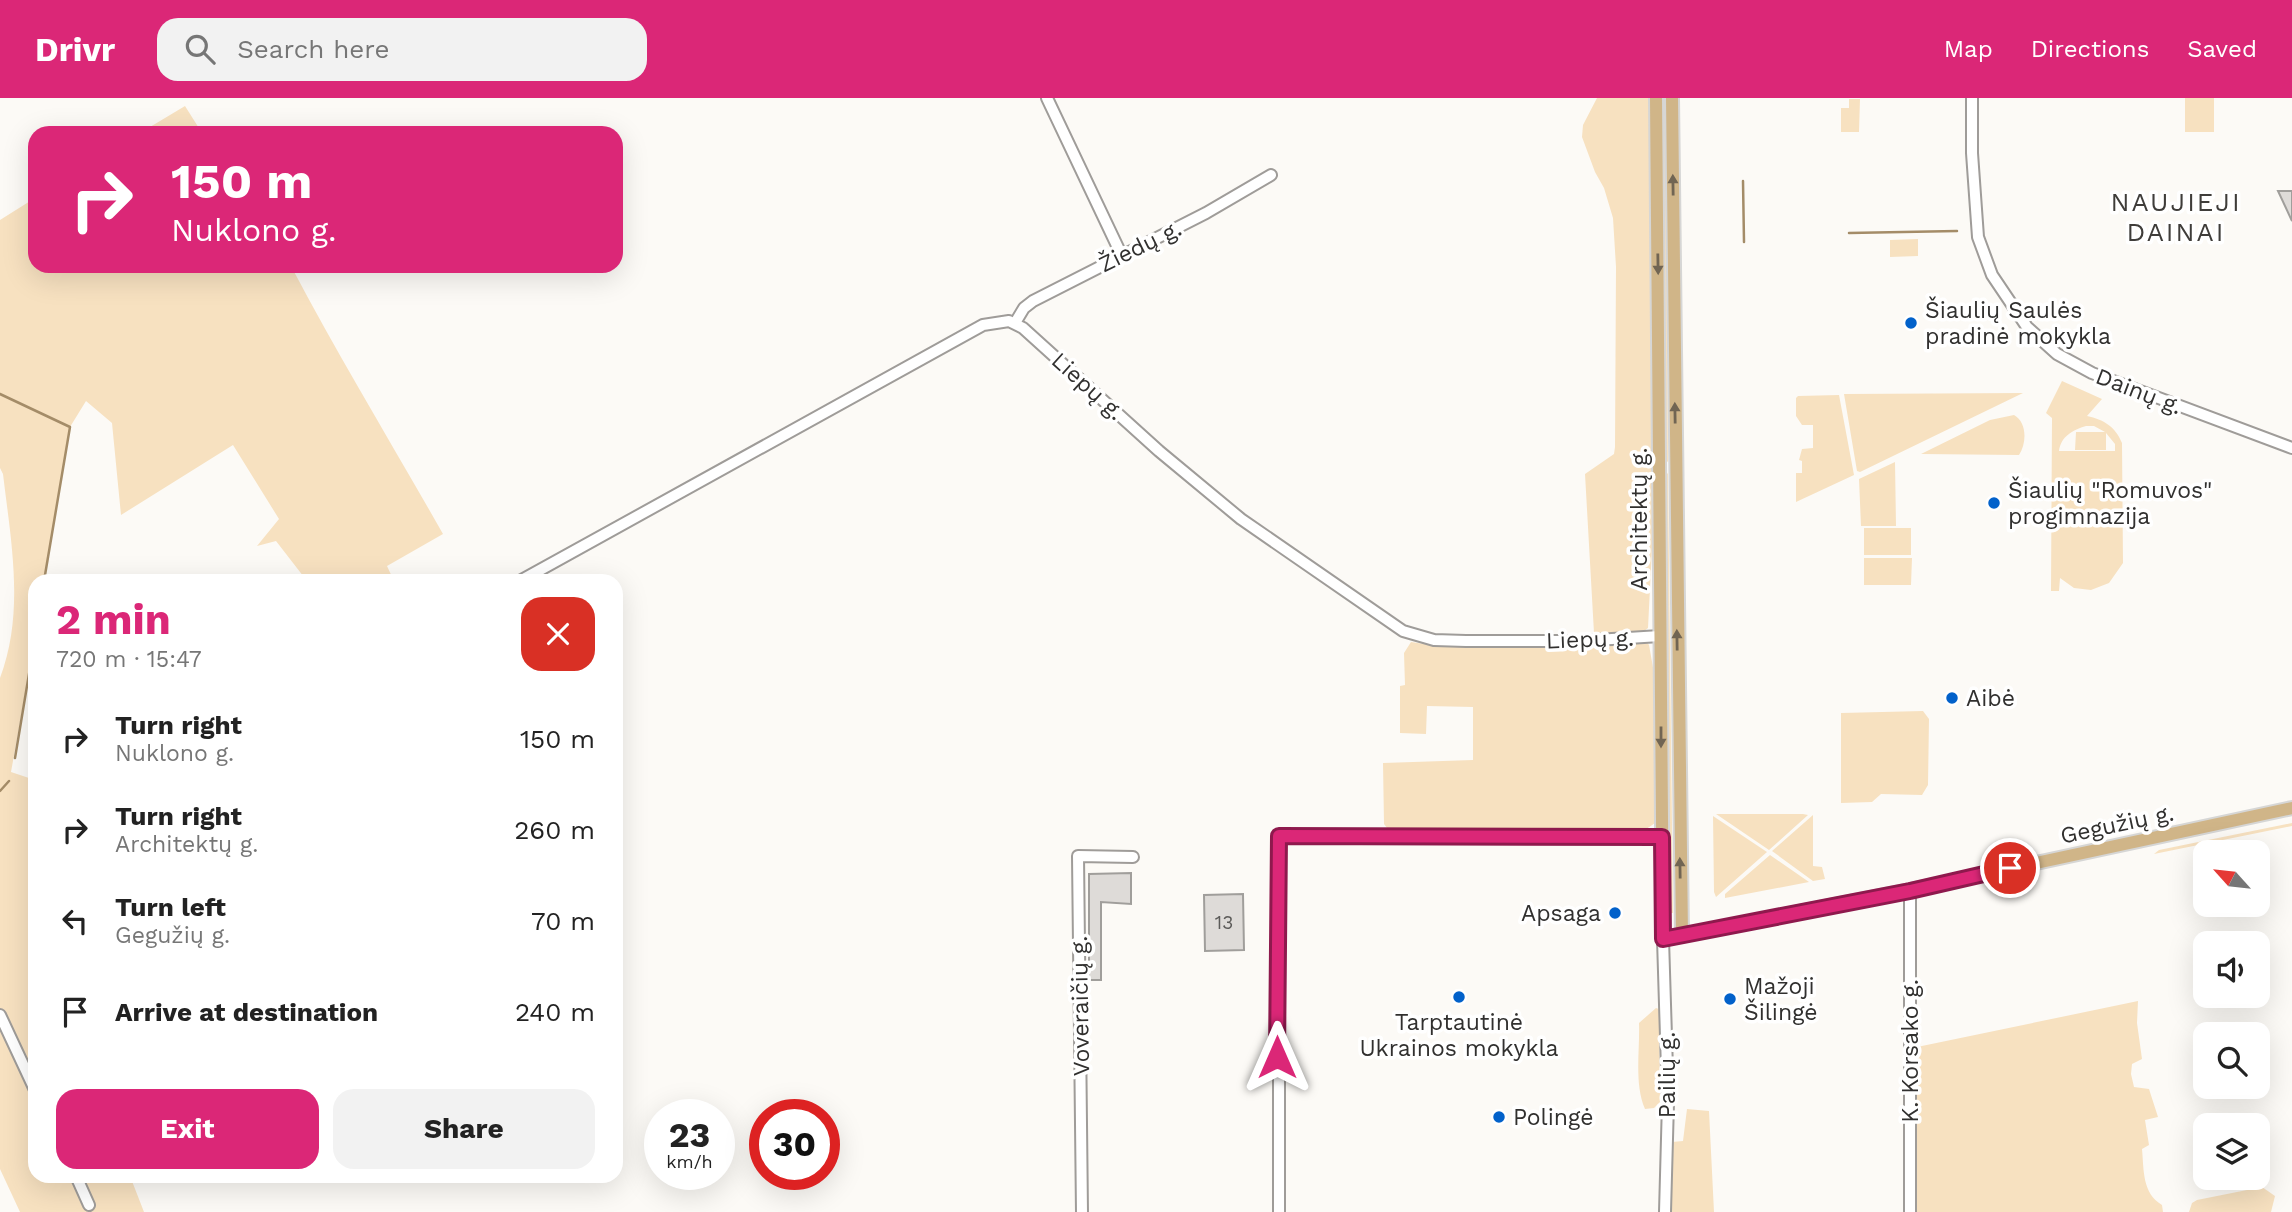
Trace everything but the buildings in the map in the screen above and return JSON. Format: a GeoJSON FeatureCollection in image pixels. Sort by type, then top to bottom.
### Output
{"type":"FeatureCollection","features":[{"type":"Feature","properties":{"kind":"main road","name":"Architektų g."},"geometry":{"type":"LineString","coordinates":[[1656,98],[1663,939]]}},
{"type":"Feature","properties":{"kind":"main road","name":"Architektų g."},"geometry":{"type":"LineString","coordinates":[[1672,98],[1682,936]]}},
{"type":"Feature","properties":{"kind":"main road"},"geometry":{"type":"LineString","coordinates":[[1660,465],[1676,465]]}},
{"type":"Feature","properties":{"kind":"main road","name":"Gegužių g."},"geometry":{"type":"LineString","coordinates":[[1663,939],[1910,891],[2292,808]]}},
{"type":"Feature","properties":{"kind":"street"},"geometry":{"type":"LineString","coordinates":[[1048,98],[1121,254]]}},
{"type":"Feature","properties":{"kind":"street","name":"Dainų g."},"geometry":{"type":"LineString","coordinates":[[1972,98],[1972,153],[1978,237],[1992,275],[2027,327],[2057,354],[2092,373],[2292,448]]}},
{"type":"Feature","properties":{"kind":"street","name":"Žiedų g."},"geometry":{"type":"LineString","coordinates":[[1015,323],[1024,308],[1033,300],[1206,213],[1271,175]]}},
{"type":"Feature","properties":{"kind":"street"},"geometry":{"type":"LineString","coordinates":[[533,574],[983,325],[1000,321],[1015,323]]}},
{"type":"Feature","properties":{"kind":"street","name":"Liepų g."},"geometry":{"type":"LineString","coordinates":[[1015,323],[1158,451],[1231,511],[1403,631],[1434,640],[1465,641],[1660,636]]}},
{"type":"Feature","properties":{"kind":"street"},"geometry":{"type":"LineString","coordinates":[[1279,1212],[1279,836],[1662,837]]}},
{"type":"Feature","properties":{"kind":"street","name":"Voveraičių g."},"geometry":{"type":"LineString","coordinates":[[1082,1212],[1078,856],[1133,857]]}},
{"type":"Feature","properties":{"kind":"street","name":"K. Korsako g."},"geometry":{"type":"LineString","coordinates":[[1910,891],[1910,1212]]}},
{"type":"Feature","properties":{"kind":"street","name":"Pailių g."},"geometry":{"type":"LineString","coordinates":[[1663,939],[1668,1102],[1665,1212]]}},
{"type":"Feature","properties":{"kind":"street"},"geometry":{"type":"LineString","coordinates":[[0,1016],[28,1075]]}},
{"type":"Feature","properties":{"kind":"street"},"geometry":{"type":"LineString","coordinates":[[79,1183],[89,1205]]}},
{"type":"Feature","properties":{"kind":"shaded area"},"geometry":{"type":"Polygon","coordinates":[[[1597,98],[1649,98],[1653,528],[1648,628],[1630,634],[1594,633],[1585,474],[1614,454],[1615,447],[1616,267],[1613,218],[1604,188],[1582,137],[1583,125],[1597,98]]]}},
{"type":"Feature","properties":{"kind":"shaded area"},"geometry":{"type":"Polygon","coordinates":[[[1662,98],[1666,98],[1668,462],[1665,460],[1662,98]]]}},
{"type":"Feature","properties":{"kind":"shaded area"},"geometry":{"type":"Polygon","coordinates":[[[2185,98],[2214,98],[2214,132],[2185,132],[2185,98]]]}},
{"type":"Feature","properties":{"kind":"shaded area"},"geometry":{"type":"Polygon","coordinates":[[[1849,99],[1860,99],[1859,132],[1841,132],[1841,108],[1849,108],[1849,99]]]}},
{"type":"Feature","properties":{"kind":"shaded area"},"geometry":{"type":"Polygon","coordinates":[[[185,106],[198,126],[152,126],[185,106]]]}},
{"type":"Feature","properties":{"kind":"shaded area"},"geometry":{"type":"Polygon","coordinates":[[[28,202],[28,273],[295,273],[443,534],[387,566],[391,574],[302,574],[276,541],[257,546],[279,519],[233,445],[121,515],[112,423],[86,401],[70,427],[45,574],[28,574],[28,677],[11,772],[28,778],[28,1183],[133,1183],[144,1212],[20,1212],[0,1169],[0,678],[12,628],[14,577],[3,474],[0,468],[0,220],[28,202]]]}},
{"type":"Feature","properties":{"kind":"shaded area"},"geometry":{"type":"Polygon","coordinates":[[[1918,239],[1918,256],[1890,257],[1890,240],[1918,239]]]}},
{"type":"Feature","properties":{"kind":"shaded area"},"geometry":{"type":"Polygon","coordinates":[[[2062,381],[2102,399],[2087,416],[2108,425],[2122,443],[2123,563],[2109,583],[2091,590],[2074,588],[2060,578],[2059,591],[2051,591],[2052,418],[2046,413],[2062,381]],[[2086,426],[2068,434],[2059,451],[2115,451],[2115,444],[2106,433],[2106,450],[2075,450],[2076,432],[2105,432],[2094,426],[2086,426]]]}},
{"type":"Feature","properties":{"kind":"shaded area"},"geometry":{"type":"Polygon","coordinates":[[[2023,393],[1860,472],[1857,471],[1844,394],[2023,393]]]}},
{"type":"Feature","properties":{"kind":"shaded area"},"geometry":{"type":"Polygon","coordinates":[[[1839,395],[1854,475],[1796,502],[1796,473],[1802,473],[1802,461],[1799,460],[1802,449],[1813,448],[1813,425],[1802,425],[1796,416],[1796,398],[1839,395]]]}},
{"type":"Feature","properties":{"kind":"shaded area"},"geometry":{"type":"Polygon","coordinates":[[[2014,415],[2021,423],[2024,433],[2019,455],[1921,454],[1990,420],[2014,415]]]}},
{"type":"Feature","properties":{"kind":"shaded area"},"geometry":{"type":"Polygon","coordinates":[[[1895,462],[1896,526],[1861,526],[1859,479],[1895,462]]]}},
{"type":"Feature","properties":{"kind":"shaded area"},"geometry":{"type":"Polygon","coordinates":[[[1668,473],[1673,913],[1668,913],[1665,476],[1668,473]]]}},
{"type":"Feature","properties":{"kind":"shaded area"},"geometry":{"type":"Polygon","coordinates":[[[1864,528],[1911,528],[1911,555],[1864,555],[1864,528]]]}},
{"type":"Feature","properties":{"kind":"shaded area"},"geometry":{"type":"Polygon","coordinates":[[[1864,558],[1912,558],[1911,585],[1864,585],[1864,558]]]}},
{"type":"Feature","properties":{"kind":"shaded area"},"geometry":{"type":"Polygon","coordinates":[[[1646,641],[1654,673],[1655,823],[1645,830],[1387,828],[1384,824],[1383,763],[1473,760],[1473,707],[1427,706],[1426,734],[1400,733],[1400,686],[1405,685],[1404,653],[1411,642],[1646,641]]]}},
{"type":"Feature","properties":{"kind":"shaded area"},"geometry":{"type":"Polygon","coordinates":[[[1923,711],[1929,719],[1928,785],[1922,795],[1881,794],[1872,802],[1841,803],[1841,713],[1923,711]]]}},
{"type":"Feature","properties":{"kind":"shaded area"},"geometry":{"type":"Polygon","coordinates":[[[1716,814],[1803,814],[1808,815],[1769,850],[1716,814]]]}},
{"type":"Feature","properties":{"kind":"shaded area"},"geometry":{"type":"Polygon","coordinates":[[[1813,815],[1813,866],[1822,867],[1825,879],[1813,881],[1772,851],[1813,815]]]}},
{"type":"Feature","properties":{"kind":"shaded area"},"geometry":{"type":"Polygon","coordinates":[[[1713,816],[1767,852],[1716,897],[1714,892],[1713,816]]]}},
{"type":"Feature","properties":{"kind":"shaded area"},"geometry":{"type":"Polygon","coordinates":[[[2292,823],[2292,826],[2223,840],[2208,840],[2292,823]]]}},
{"type":"Feature","properties":{"kind":"shaded area"},"geometry":{"type":"Polygon","coordinates":[[[2193,843],[2193,846],[2154,854],[2159,850],[2193,843]]]}},
{"type":"Feature","properties":{"kind":"shaded area"},"geometry":{"type":"Polygon","coordinates":[[[1770,855],[1809,882],[1725,898],[1725,894],[1770,855]]]}},
{"type":"Feature","properties":{"kind":"shaded area"},"geometry":{"type":"Polygon","coordinates":[[[2138,1001],[2137,1023],[2142,1059],[2132,1064],[2131,1074],[2134,1087],[2149,1089],[2158,1117],[2145,1120],[2149,1145],[2142,1149],[2147,1188],[2162,1205],[2163,1212],[1917,1212],[1917,1047],[2138,1001]]]}},
{"type":"Feature","properties":{"kind":"shaded area"},"geometry":{"type":"Polygon","coordinates":[[[1656,1008],[1659,1009],[1660,1102],[1654,1108],[1645,1109],[1639,1078],[1639,1023],[1656,1008]]]}},
{"type":"Feature","properties":{"kind":"shaded area"},"geometry":{"type":"Polygon","coordinates":[[[1687,1109],[1709,1111],[1714,1212],[1671,1212],[1672,1142],[1683,1141],[1687,1109]]]}},
{"type":"Feature","properties":{"kind":"shaded area"},"geometry":{"type":"Polygon","coordinates":[[[2247,1190],[2266,1190],[2275,1196],[2271,1212],[2189,1212],[2192,1203],[2247,1190]]]}},
{"type":"Feature","properties":{"kind":"waterway"},"geometry":{"type":"LineString","coordinates":[[1743,181],[1744,242]]}},
{"type":"Feature","properties":{"kind":"waterway"},"geometry":{"type":"LineString","coordinates":[[1849,233],[1957,231]]}},
{"type":"Feature","properties":{"kind":"waterway"},"geometry":{"type":"LineString","coordinates":[[0,394],[70,427],[45,574]]}},
{"type":"Feature","properties":{"kind":"waterway"},"geometry":{"type":"LineString","coordinates":[[15,758],[28,680]]}},
{"type":"Feature","properties":{"kind":"waterway"},"geometry":{"type":"LineString","coordinates":[[0,791],[9,781]]}},
{"type":"Feature","properties":{"kind":"place","name":"Šiaulių Saulės pradinė mokykla"},"geometry":{"type":"Point","coordinates":[1911,323]}},
{"type":"Feature","properties":{"kind":"place","name":"Šiaulių \"Romuvos\" progimnazija"},"geometry":{"type":"Point","coordinates":[1994,503]}},
{"type":"Feature","properties":{"kind":"place","name":"Aibė"},"geometry":{"type":"Point","coordinates":[1952,698]}},
{"type":"Feature","properties":{"kind":"place","name":"Apsaga"},"geometry":{"type":"Point","coordinates":[1615,913]}},
{"type":"Feature","properties":{"kind":"place","name":"Tarptautinė Ukrainos mokykla"},"geometry":{"type":"Point","coordinates":[1459,997]}},
{"type":"Feature","properties":{"kind":"place","name":"Mažoji Šilingė"},"geometry":{"type":"Point","coordinates":[1730,999]}},
{"type":"Feature","properties":{"kind":"place","name":"Polingė"},"geometry":{"type":"Point","coordinates":[1499,1117]}},
{"type":"Feature","properties":{"kind":"district","name":"NAUJIEJI DAINAI"},"geometry":{"type":"Point","coordinates":[2176,217]}},
{"type":"Feature","properties":{"kind":"route"},"geometry":{"type":"LineString","coordinates":[[1277,1057],[1279,836],[1662,837],[1663,939],[1910,891],[2010,868]]}}]}
